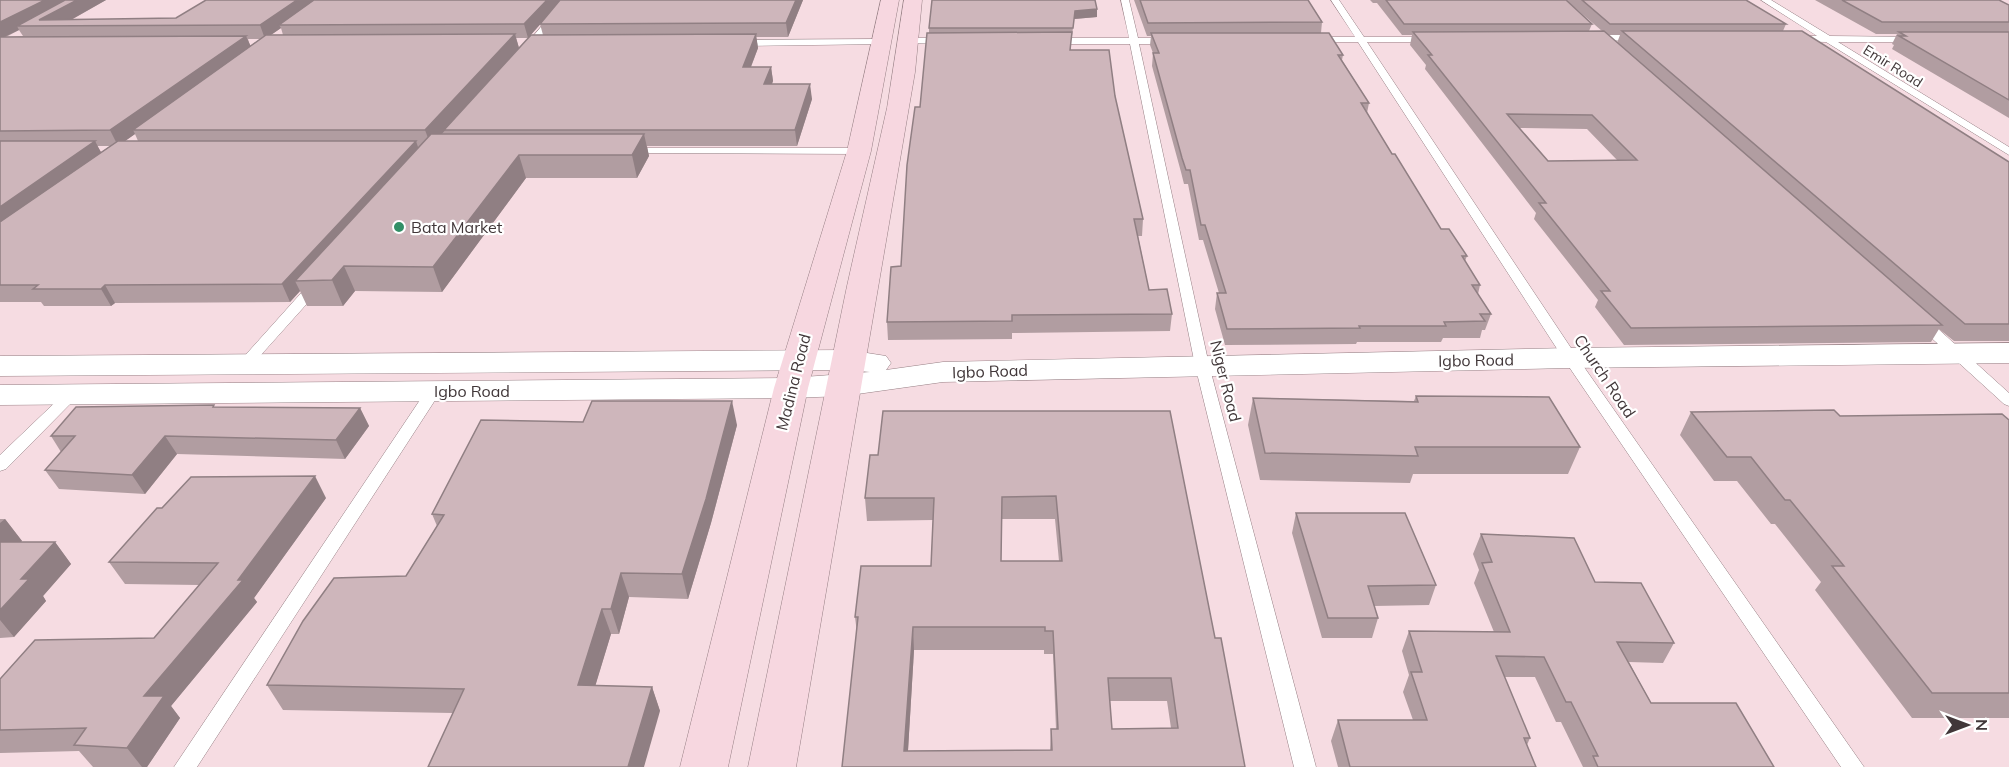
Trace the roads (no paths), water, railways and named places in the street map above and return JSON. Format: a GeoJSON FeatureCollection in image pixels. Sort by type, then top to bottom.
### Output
{"type":"FeatureCollection","features":[{"type":"Feature","properties":{"kind":"main road","name":"Madina Road"},"geometry":{"type":"LineString","coordinates":[[772,767],[845,373],[898,111],[896,41],[890,0]]}},
{"type":"Feature","properties":{"kind":"main road","name":"Madina Road"},"geometry":{"type":"LineString","coordinates":[[705,767],[794,374],[859,150],[896,41],[913,0]]}},
{"type":"Feature","properties":{"kind":"street","name":"Igbo Road"},"geometry":{"type":"LineString","coordinates":[[0,396],[434,391],[794,374],[1203,365],[2009,353]]}},
{"type":"Feature","properties":{"kind":"street","name":"Igbo Road"},"geometry":{"type":"LineString","coordinates":[[0,366],[246,363],[794,374]]}},
{"type":"Feature","properties":{"kind":"lane"},"geometry":{"type":"LineString","coordinates":[[515,62],[567,0]]}},
{"type":"Feature","properties":{"kind":"lane","name":"Niger Road"},"geometry":{"type":"LineString","coordinates":[[1125,0],[1136,41],[1203,365],[1305,767]]}},
{"type":"Feature","properties":{"kind":"lane","name":"Church Road"},"geometry":{"type":"LineString","coordinates":[[1335,0],[1570,358],[1853,767]]}},
{"type":"Feature","properties":{"kind":"lane","name":"Emir Road"},"geometry":{"type":"LineString","coordinates":[[1765,0],[2009,152]]}},
{"type":"Feature","properties":{"kind":"lane"},"geometry":{"type":"LineString","coordinates":[[1584,23],[1619,54]]}},
{"type":"Feature","properties":{"kind":"lane"},"geometry":{"type":"LineString","coordinates":[[1577,38],[1648,38]]}},
{"type":"Feature","properties":{"kind":"lane"},"geometry":{"type":"LineString","coordinates":[[1302,40],[1446,39]]}},
{"type":"Feature","properties":{"kind":"lane"},"geometry":{"type":"LineString","coordinates":[[1778,39],[1928,39]]}},
{"type":"Feature","properties":{"kind":"lane"},"geometry":{"type":"LineString","coordinates":[[732,43],[957,41]]}},
{"type":"Feature","properties":{"kind":"lane"},"geometry":{"type":"LineString","coordinates":[[1040,41],[1183,41]]}},
{"type":"Feature","properties":{"kind":"lane"},"geometry":{"type":"LineString","coordinates":[[612,150],[859,150]]}},
{"type":"Feature","properties":{"kind":"lane"},"geometry":{"type":"LineString","coordinates":[[246,363],[325,275]]}},
{"type":"Feature","properties":{"kind":"lane"},"geometry":{"type":"LineString","coordinates":[[1914,315],[2009,401]]}},
{"type":"Feature","properties":{"kind":"lane"},"geometry":{"type":"LineString","coordinates":[[185,767],[434,391]]}},
{"type":"Feature","properties":{"kind":"lane"},"geometry":{"type":"LineString","coordinates":[[0,465],[72,394]]}},
{"type":"Feature","properties":{"kind":"place","name":"Bata Market"},"geometry":{"type":"Point","coordinates":[399,227]}}]}
